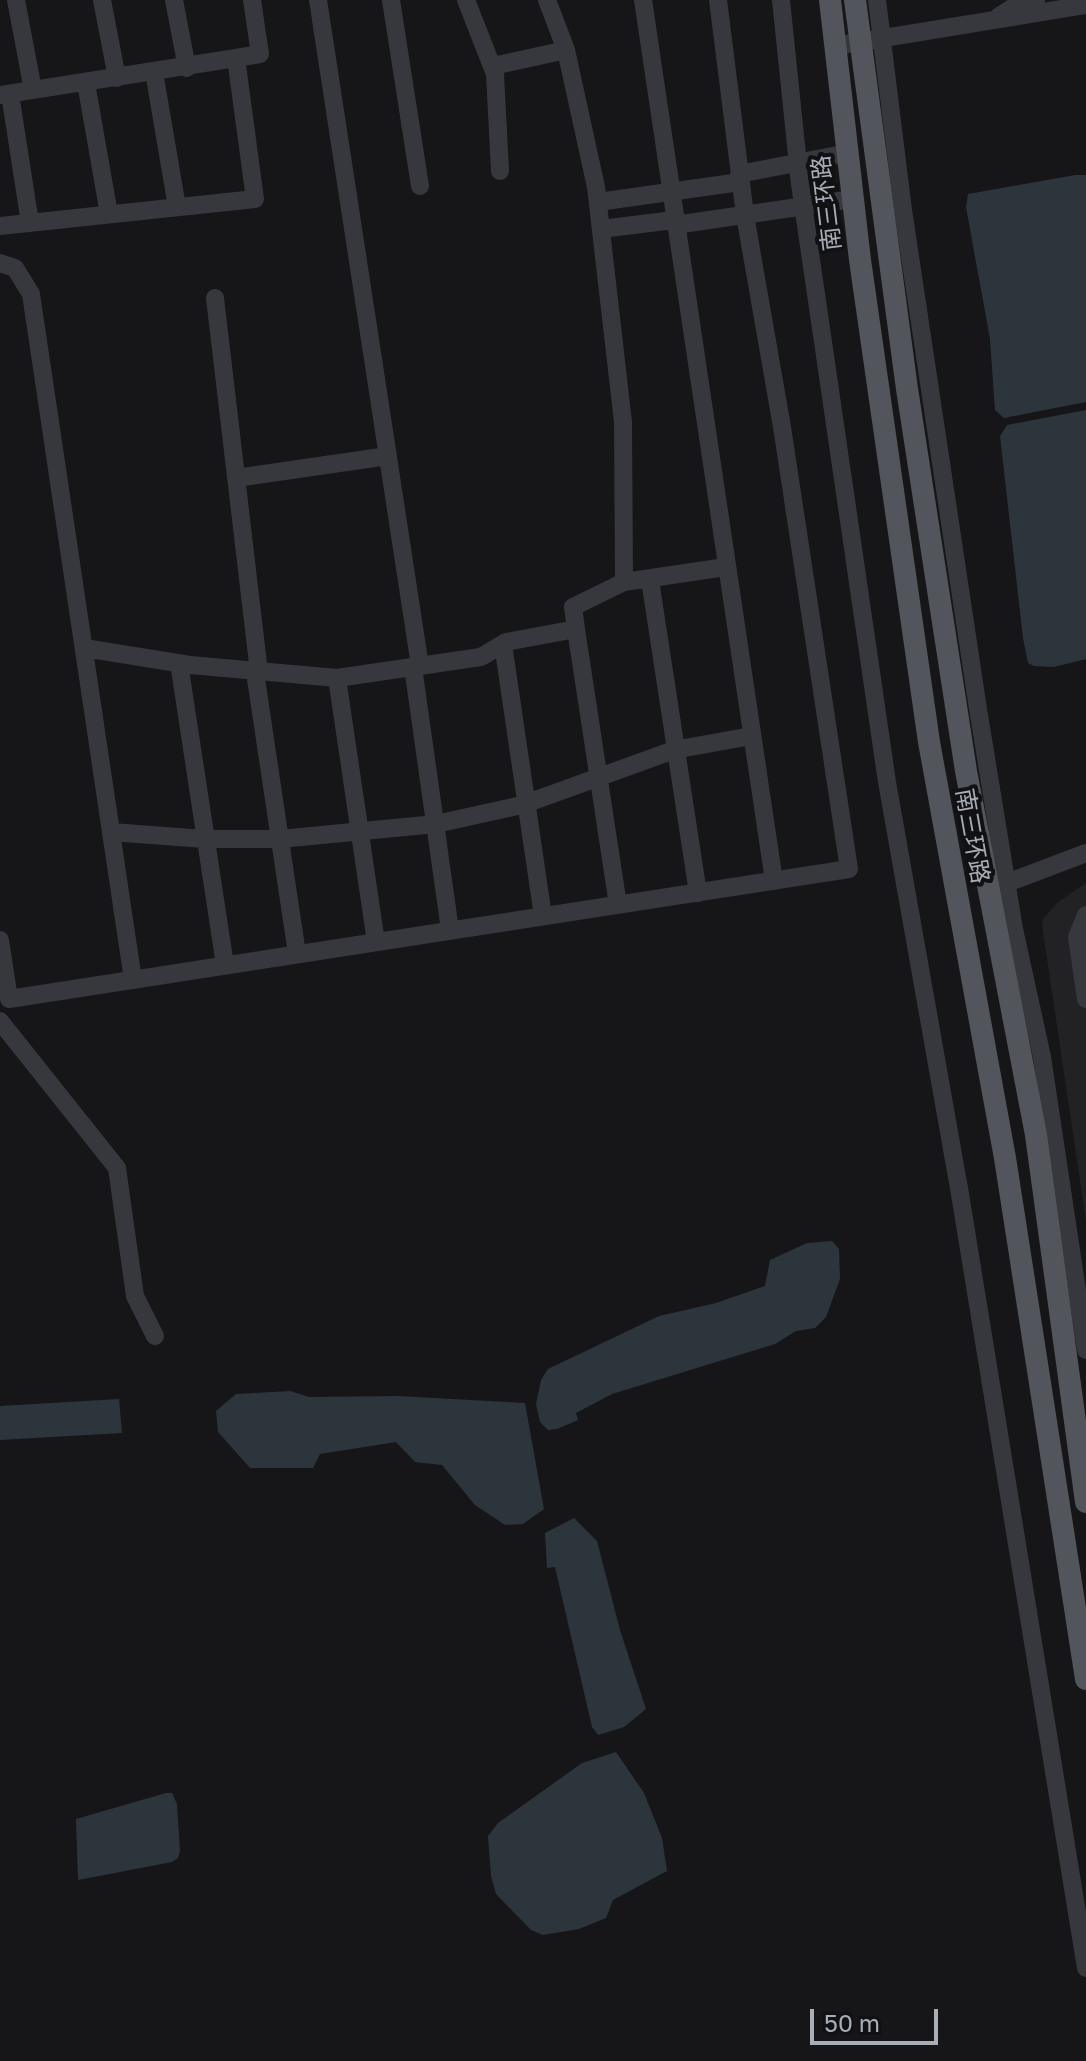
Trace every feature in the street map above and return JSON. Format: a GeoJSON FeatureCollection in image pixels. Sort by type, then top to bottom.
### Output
{"type":"FeatureCollection","features":[{"type":"Feature","properties":{"kind":"main road","name":"南三环路"},"geometry":{"type":"LineString","coordinates":[[830,0],[853,199],[929,742],[1005,1158],[1086,1679]]}},
{"type":"Feature","properties":{"kind":"main road","name":"南三环路"},"geometry":{"type":"LineString","coordinates":[[855,0],[871,40],[907,389],[966,771],[1036,1135],[1086,1502]]}},
{"type":"Feature","properties":{"kind":"street"},"geometry":{"type":"LineString","coordinates":[[16,0],[33,90]]}},
{"type":"Feature","properties":{"kind":"street"},"geometry":{"type":"LineString","coordinates":[[102,0],[117,78]]}},
{"type":"Feature","properties":{"kind":"street"},"geometry":{"type":"LineString","coordinates":[[174,0],[187,68]]}},
{"type":"Feature","properties":{"kind":"street"},"geometry":{"type":"LineString","coordinates":[[30,223],[5,95],[260,54],[252,0]]}},
{"type":"Feature","properties":{"kind":"street"},"geometry":{"type":"LineString","coordinates":[[318,0],[388,456],[450,930]]}},
{"type":"Feature","properties":{"kind":"street"},"geometry":{"type":"LineString","coordinates":[[391,0],[420,186]]}},
{"type":"Feature","properties":{"kind":"street"},"geometry":{"type":"LineString","coordinates":[[466,0],[493,66],[500,171]]}},
{"type":"Feature","properties":{"kind":"street"},"geometry":{"type":"LineString","coordinates":[[547,0],[566,50],[584,120],[598,202],[623,422],[624,582]]}},
{"type":"Feature","properties":{"kind":"street"},"geometry":{"type":"LineString","coordinates":[[643,0],[774,881]]}},
{"type":"Feature","properties":{"kind":"street"},"geometry":{"type":"LineString","coordinates":[[0,940],[9,999],[849,869],[782,427],[745,215],[718,0]]}},
{"type":"Feature","properties":{"kind":"street"},"geometry":{"type":"LineString","coordinates":[[781,0],[798,163],[887,782],[960,1194],[1086,1968]]}},
{"type":"Feature","properties":{"kind":"street"},"geometry":{"type":"LineString","coordinates":[[877,0],[871,40],[903,210],[1007,883],[1042,1057],[1086,1350]]}},
{"type":"Feature","properties":{"kind":"street"},"geometry":{"type":"LineString","coordinates":[[992,21],[1018,4],[1036,0]]}},
{"type":"Feature","properties":{"kind":"street"},"geometry":{"type":"LineString","coordinates":[[835,46],[1086,5]]}},
{"type":"Feature","properties":{"kind":"street"},"geometry":{"type":"LineString","coordinates":[[493,66],[566,50]]}},
{"type":"Feature","properties":{"kind":"street"},"geometry":{"type":"LineString","coordinates":[[0,226],[255,199],[236,58]]}},
{"type":"Feature","properties":{"kind":"street"},"geometry":{"type":"LineString","coordinates":[[154,72],[177,207]]}},
{"type":"Feature","properties":{"kind":"street"},"geometry":{"type":"LineString","coordinates":[[86,83],[109,214]]}},
{"type":"Feature","properties":{"kind":"street"},"geometry":{"type":"LineString","coordinates":[[598,202],[670,192],[848,153]]}},
{"type":"Feature","properties":{"kind":"street"},"geometry":{"type":"LineString","coordinates":[[601,229],[745,215],[853,199]]}},
{"type":"Feature","properties":{"kind":"street"},"geometry":{"type":"LineString","coordinates":[[0,263],[15,268],[31,294],[133,980]]}},
{"type":"Feature","properties":{"kind":"street"},"geometry":{"type":"LineString","coordinates":[[215,298],[257,672],[297,954]]}},
{"type":"Feature","properties":{"kind":"street"},"geometry":{"type":"LineString","coordinates":[[236,478],[388,456]]}},
{"type":"Feature","properties":{"kind":"street"},"geometry":{"type":"LineString","coordinates":[[618,905],[573,607],[624,582],[726,567]]}},
{"type":"Feature","properties":{"kind":"street"},"geometry":{"type":"LineString","coordinates":[[650,580],[698,893]]}},
{"type":"Feature","properties":{"kind":"street"},"geometry":{"type":"LineString","coordinates":[[84,648],[179,663],[337,678],[481,657],[503,644],[576,629]]}},
{"type":"Feature","properties":{"kind":"street"},"geometry":{"type":"LineString","coordinates":[[503,644],[543,916]]}},
{"type":"Feature","properties":{"kind":"street"},"geometry":{"type":"LineString","coordinates":[[179,663],[225,965]]}},
{"type":"Feature","properties":{"kind":"street"},"geometry":{"type":"LineString","coordinates":[[337,678],[376,942]]}},
{"type":"Feature","properties":{"kind":"street"},"geometry":{"type":"LineString","coordinates":[[111,832],[205,839],[280,839],[436,824],[526,804],[674,750],[751,736]]}},
{"type":"Feature","properties":{"kind":"street"},"geometry":{"type":"LineString","coordinates":[[1007,883],[1086,853]]}},
{"type":"Feature","properties":{"kind":"street"},"geometry":{"type":"LineString","coordinates":[[1086,915],[1077,937],[1086,999]]}},
{"type":"Feature","properties":{"kind":"street"},"geometry":{"type":"LineString","coordinates":[[0,1021],[117,1168],[135,1296],[155,1336]]}},
{"type":"Feature","properties":{"kind":"shaded area"},"geometry":{"type":"Polygon","coordinates":[[[1086,175],[1086,402],[1004,418],[995,410],[990,339],[966,207],[968,194],[1086,175]]]}},
{"type":"Feature","properties":{"kind":"shaded area"},"geometry":{"type":"Polygon","coordinates":[[[1086,410],[1086,659],[1054,667],[1034,666],[1028,663],[1023,638],[1000,436],[1007,425],[1086,410]]]}},
{"type":"Feature","properties":{"kind":"shaded area"},"geometry":{"type":"Polygon","coordinates":[[[1086,883],[1086,1221],[1042,925],[1043,919],[1058,902],[1086,883]]]}},
{"type":"Feature","properties":{"kind":"shaded area"},"geometry":{"type":"Polygon","coordinates":[[[832,1241],[839,1249],[840,1279],[826,1317],[815,1328],[796,1331],[775,1344],[612,1394],[576,1413],[578,1420],[557,1429],[548,1430],[540,1422],[536,1404],[541,1380],[548,1369],[659,1316],[716,1303],[765,1286],[770,1260],[807,1243],[832,1241]]]}},
{"type":"Feature","properties":{"kind":"shaded area"},"geometry":{"type":"Polygon","coordinates":[[[290,1391],[309,1397],[398,1396],[525,1403],[544,1509],[523,1524],[505,1525],[475,1505],[442,1465],[415,1462],[396,1442],[320,1454],[313,1468],[250,1468],[218,1432],[216,1411],[236,1394],[290,1391]]]}},
{"type":"Feature","properties":{"kind":"shaded area"},"geometry":{"type":"Polygon","coordinates":[[[119,1399],[122,1433],[0,1440],[0,1406],[119,1399]]]}},
{"type":"Feature","properties":{"kind":"shaded area"},"geometry":{"type":"Polygon","coordinates":[[[574,1518],[597,1541],[620,1630],[646,1709],[624,1727],[598,1735],[592,1727],[555,1567],[547,1568],[545,1533],[574,1518]]]}},
{"type":"Feature","properties":{"kind":"shaded area"},"geometry":{"type":"Polygon","coordinates":[[[616,1752],[644,1793],[662,1838],[667,1871],[613,1900],[606,1918],[579,1929],[543,1935],[531,1930],[496,1894],[491,1876],[488,1836],[498,1823],[582,1763],[616,1752]]]}},
{"type":"Feature","properties":{"kind":"shaded area"},"geometry":{"type":"Polygon","coordinates":[[[172,1793],[177,1804],[178,1858],[172,1862],[78,1880],[76,1819],[172,1793]]]}}]}
